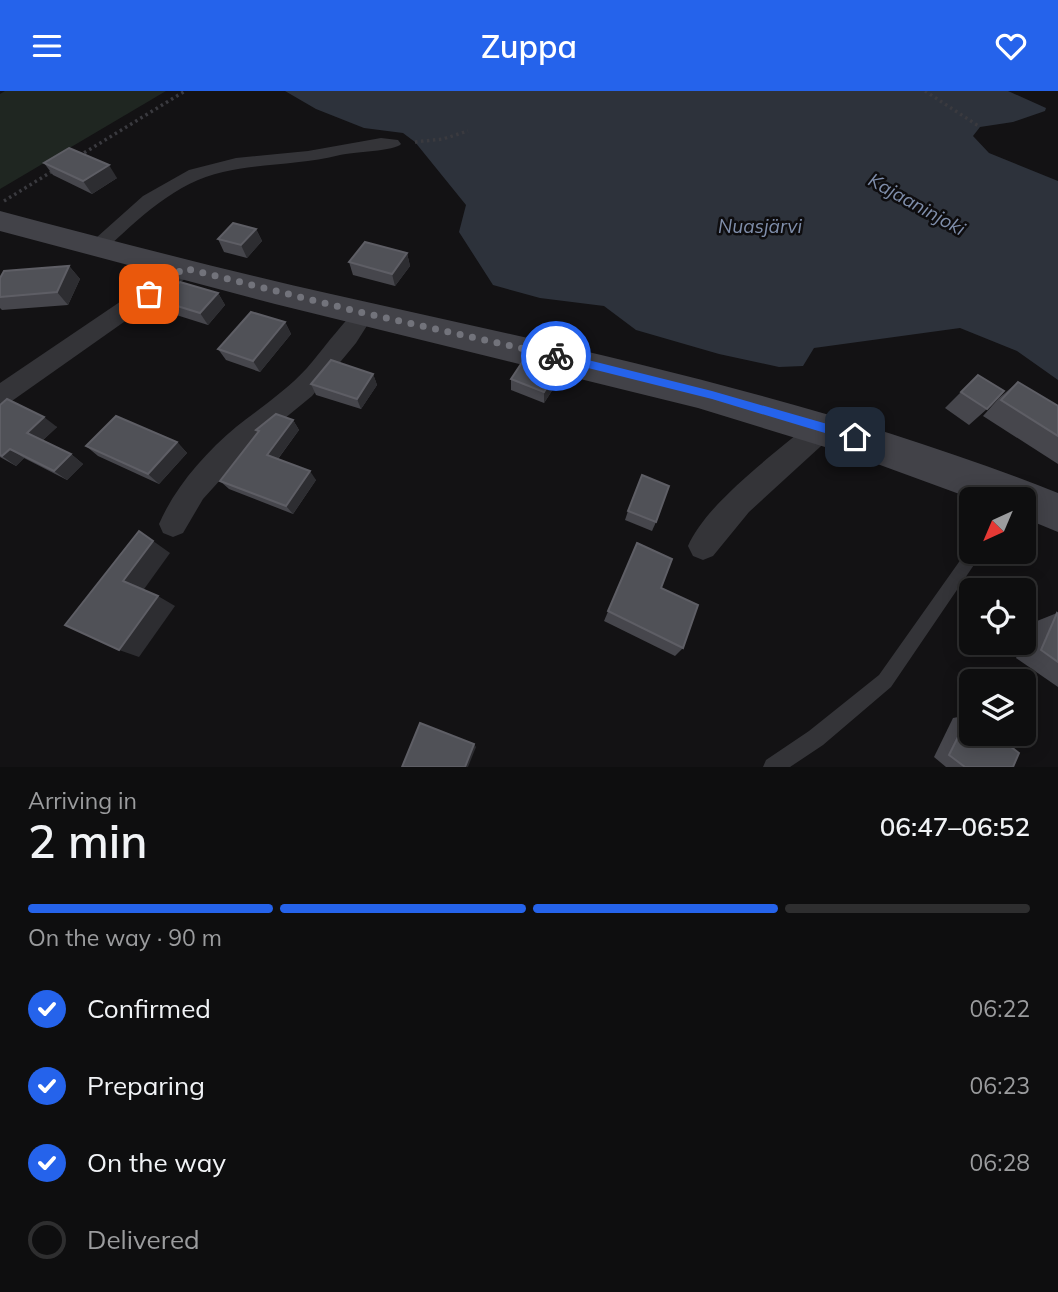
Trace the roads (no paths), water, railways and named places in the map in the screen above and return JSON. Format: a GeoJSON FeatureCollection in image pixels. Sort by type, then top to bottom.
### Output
{"type":"FeatureCollection","features":[{"type":"Feature","properties":{"kind":"street"},"geometry":{"type":"LineString","coordinates":[[97,246],[128,217],[174,185],[212,169],[305,158],[374,142],[392,144]]}},
{"type":"Feature","properties":{"kind":"street"},"geometry":{"type":"LineString","coordinates":[[0,222],[364,313],[712,395],[822,428],[986,487]]}},
{"type":"Feature","properties":{"kind":"street"},"geometry":{"type":"LineString","coordinates":[[0,396],[184,268]]}},
{"type":"Feature","properties":{"kind":"street"},"geometry":{"type":"LineString","coordinates":[[173,524],[193,490],[242,438],[303,389],[348,337],[364,313]]}},
{"type":"Feature","properties":{"kind":"street"},"geometry":{"type":"LineString","coordinates":[[704,546],[739,503],[822,428]]}},
{"type":"Feature","properties":{"kind":"street"},"geometry":{"type":"LineString","coordinates":[[1036,505],[1058,513]]}},
{"type":"Feature","properties":{"kind":"lane"},"geometry":{"type":"LineString","coordinates":[[773,767],[816,739],[885,681],[965,564]]}},
{"type":"Feature","properties":{"kind":"water","name":"Nuasjärvi"},"geometry":{"type":"Polygon","coordinates":[[[285,91],[1008,91],[1046,108],[1045,111],[1013,122],[980,127],[973,136],[989,153],[1058,181],[1058,380],[1017,351],[960,328],[814,348],[803,366],[779,367],[719,354],[636,330],[604,306],[540,298],[493,285],[459,232],[466,205],[415,142],[403,133],[364,128],[316,109],[285,91]]]}},
{"type":"Feature","properties":{"kind":"water label","name":"Kajaaninjoki"},"geometry":{"type":"Point","coordinates":[917,204]}}]}
